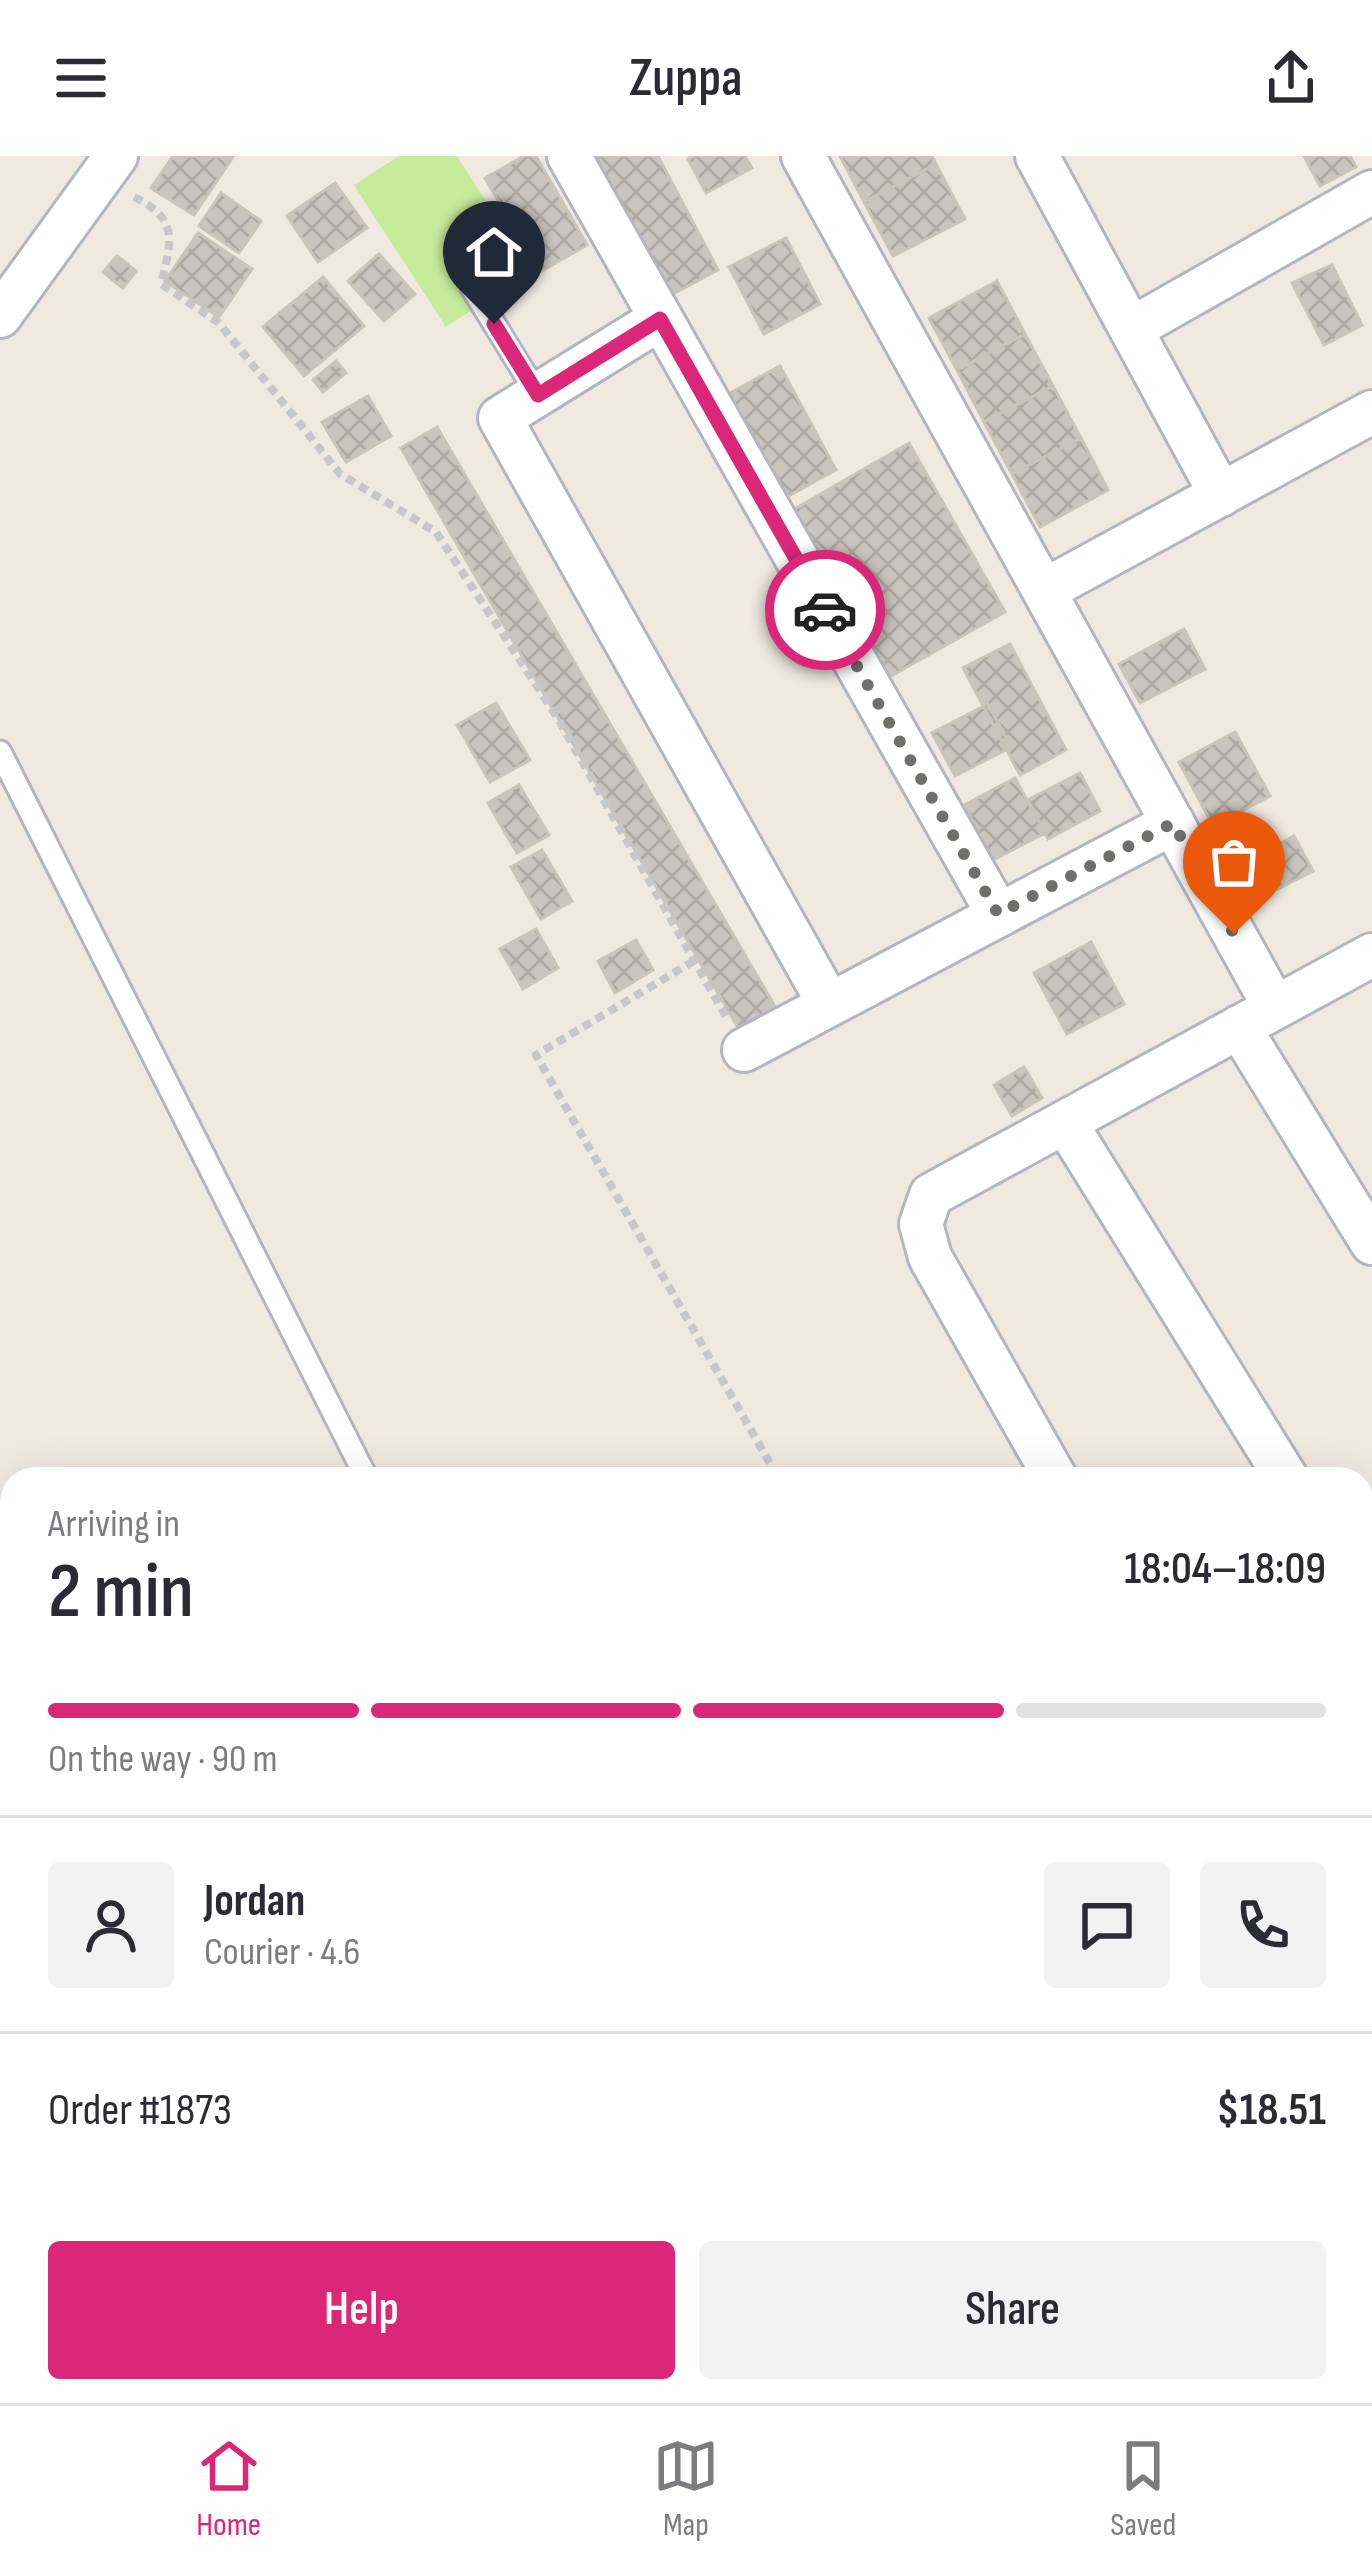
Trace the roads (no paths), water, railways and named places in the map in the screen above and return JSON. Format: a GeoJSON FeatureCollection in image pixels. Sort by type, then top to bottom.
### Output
{"type":"FeatureCollection","features":[{"type":"Feature","properties":{"kind":"street"},"geometry":{"type":"LineString","coordinates":[[568,156],[998,914]]}},
{"type":"Feature","properties":{"kind":"street"},"geometry":{"type":"LineString","coordinates":[[803,156],[1173,823],[1257,1017],[1372,1243]]}},
{"type":"Feature","properties":{"kind":"street"},"geometry":{"type":"LineString","coordinates":[[1037,156],[1221,496]]}},
{"type":"Feature","properties":{"kind":"street"},"geometry":{"type":"LineString","coordinates":[[0,316],[108,168]]}},
{"type":"Feature","properties":{"kind":"street"},"geometry":{"type":"LineString","coordinates":[[1131,329],[1372,192]]}},
{"type":"Feature","properties":{"kind":"street"},"geometry":{"type":"LineString","coordinates":[[660,319],[500,418],[829,1004]]}},
{"type":"Feature","properties":{"kind":"street"},"geometry":{"type":"LineString","coordinates":[[1045,590],[1372,412]]}},
{"type":"Feature","properties":{"kind":"street"},"geometry":{"type":"LineString","coordinates":[[744,1050],[1173,823]]}},
{"type":"Feature","properties":{"kind":"street"},"geometry":{"type":"LineString","coordinates":[[1049,1467],[930,1257],[921,1224],[931,1195],[1372,955]]}},
{"type":"Feature","properties":{"kind":"street"},"geometry":{"type":"LineString","coordinates":[[1065,1122],[1280,1467]]}},
{"type":"Feature","properties":{"kind":"lane"},"geometry":{"type":"LineString","coordinates":[[472,288],[538,395]]}},
{"type":"Feature","properties":{"kind":"lane"},"geometry":{"type":"LineString","coordinates":[[0,752],[361,1467]]}}]}
